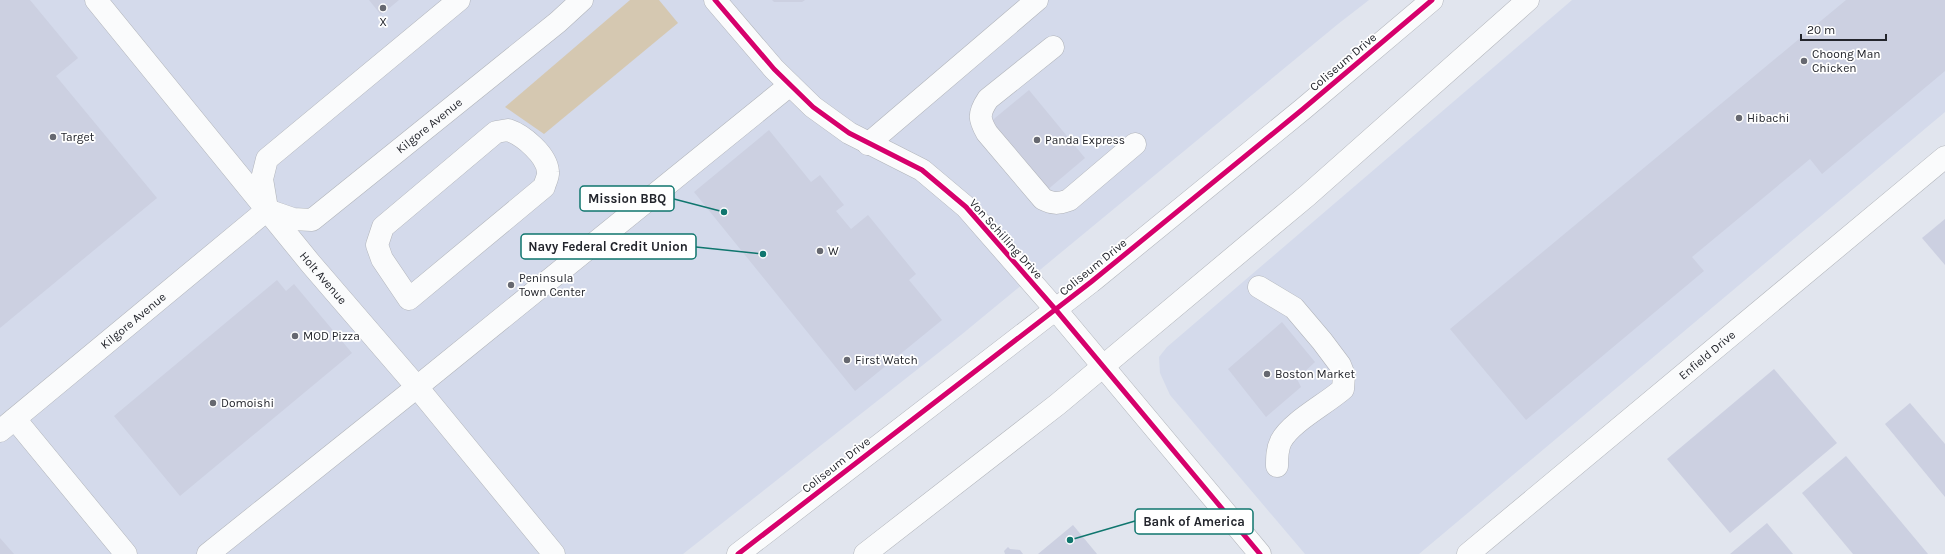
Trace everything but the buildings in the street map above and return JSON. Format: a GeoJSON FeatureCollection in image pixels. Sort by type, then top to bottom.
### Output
{"type":"FeatureCollection","features":[{"type":"Feature","properties":{"kind":"street","name":"Holt Avenue"},"geometry":{"type":"LineString","coordinates":[[96,0],[267,210],[417,387],[554,554]]}},
{"type":"Feature","properties":{"kind":"street"},"geometry":{"type":"LineString","coordinates":[[267,210],[262,179],[267,159],[459,0]]}},
{"type":"Feature","properties":{"kind":"street","name":"Kilgore Avenue"},"geometry":{"type":"LineString","coordinates":[[8,425],[267,210],[292,219],[312,220],[558,22],[582,0]]}},
{"type":"Feature","properties":{"kind":"street","name":"Von Schilling Drive"},"geometry":{"type":"LineString","coordinates":[[716,0],[774,69],[831,122],[868,144],[907,161],[944,187],[966,208],[1056,310],[1260,554]]}},
{"type":"Feature","properties":{"kind":"street"},"geometry":{"type":"LineString","coordinates":[[868,144],[1037,0]]}},
{"type":"Feature","properties":{"kind":"street","name":"Coliseum Drive"},"geometry":{"type":"LineString","coordinates":[[738,554],[1056,310],[1304,109],[1432,0]]}},
{"type":"Feature","properties":{"kind":"street"},"geometry":{"type":"LineString","coordinates":[[865,554],[1058,404],[1308,195],[1528,0]]}},
{"type":"Feature","properties":{"kind":"street"},"geometry":{"type":"LineString","coordinates":[[1053,48],[988,99],[981,109],[981,121],[987,133],[1043,199],[1051,203],[1060,204],[1069,200],[1135,144]]}},
{"type":"Feature","properties":{"kind":"street"},"geometry":{"type":"LineString","coordinates":[[208,554],[790,85]]}},
{"type":"Feature","properties":{"kind":"street"},"geometry":{"type":"LineString","coordinates":[[508,130],[518,133],[530,143],[545,162],[549,172],[544,187],[409,299],[382,259],[377,245],[383,227],[496,132],[508,130]]}},
{"type":"Feature","properties":{"kind":"street","name":"Enfield Drive"},"geometry":{"type":"LineString","coordinates":[[1468,554],[1945,157]]}},
{"type":"Feature","properties":{"kind":"street"},"geometry":{"type":"LineString","coordinates":[[1260,287],[1294,308],[1333,355],[1344,375],[1343,389],[1307,416],[1287,433],[1281,441],[1278,451],[1277,466]]}},
{"type":"Feature","properties":{"kind":"street"},"geometry":{"type":"LineString","coordinates":[[8,425],[126,554]]}},
{"type":"Feature","properties":{"kind":"shaded area","name":"Peninsula Town Center"},"geometry":{"type":"Polygon","coordinates":[[[0,0],[1369,0],[961,335],[683,554],[0,554],[0,0]]]}},
{"type":"Feature","properties":{"kind":"shaded area"},"geometry":{"type":"Polygon","coordinates":[[[630,0],[659,0],[678,23],[544,134],[505,107],[630,0]]]}},
{"type":"Feature","properties":{"kind":"shaded area"},"geometry":{"type":"Polygon","coordinates":[[[1572,0],[1945,0],[1945,112],[1419,554],[1305,554],[1170,395],[1160,373],[1159,357],[1167,347],[1572,0]]]}},
{"type":"Feature","properties":{"kind":"cycle path"},"geometry":{"type":"LineString","coordinates":[[715,0],[774,69],[813,107],[849,133],[922,170],[966,207],[1056,310],[1260,554]]}},
{"type":"Feature","properties":{"kind":"cycle path"},"geometry":{"type":"LineString","coordinates":[[738,554],[1091,282],[1303,109],[1432,0]]}},
{"type":"Feature","properties":{"kind":"place","name":"X"},"geometry":{"type":"Point","coordinates":[383,8]}},
{"type":"Feature","properties":{"kind":"place","name":"Choong Man Chicken"},"geometry":{"type":"Point","coordinates":[1804,61]}},
{"type":"Feature","properties":{"kind":"place","name":"Hibachi"},"geometry":{"type":"Point","coordinates":[1739,118]}},
{"type":"Feature","properties":{"kind":"place","name":"Target"},"geometry":{"type":"Point","coordinates":[53,137]}},
{"type":"Feature","properties":{"kind":"place","name":"Panda Express"},"geometry":{"type":"Point","coordinates":[1037,140]}},
{"type":"Feature","properties":{"kind":"place","name":"Mission BBQ"},"geometry":{"type":"Point","coordinates":[724,212]}},
{"type":"Feature","properties":{"kind":"place","name":"W"},"geometry":{"type":"Point","coordinates":[820,251]}},
{"type":"Feature","properties":{"kind":"place","name":"Navy Federal Credit Union"},"geometry":{"type":"Point","coordinates":[763,254]}},
{"type":"Feature","properties":{"kind":"place","name":"Peninsula Town Center"},"geometry":{"type":"Point","coordinates":[511,285]}},
{"type":"Feature","properties":{"kind":"place","name":"MOD Pizza"},"geometry":{"type":"Point","coordinates":[295,336]}},
{"type":"Feature","properties":{"kind":"place","name":"First Watch"},"geometry":{"type":"Point","coordinates":[847,360]}},
{"type":"Feature","properties":{"kind":"place","name":"Boston Market"},"geometry":{"type":"Point","coordinates":[1267,374]}},
{"type":"Feature","properties":{"kind":"place","name":"Domoishi"},"geometry":{"type":"Point","coordinates":[213,403]}},
{"type":"Feature","properties":{"kind":"place","name":"Bank of America"},"geometry":{"type":"Point","coordinates":[1070,540]}}]}
